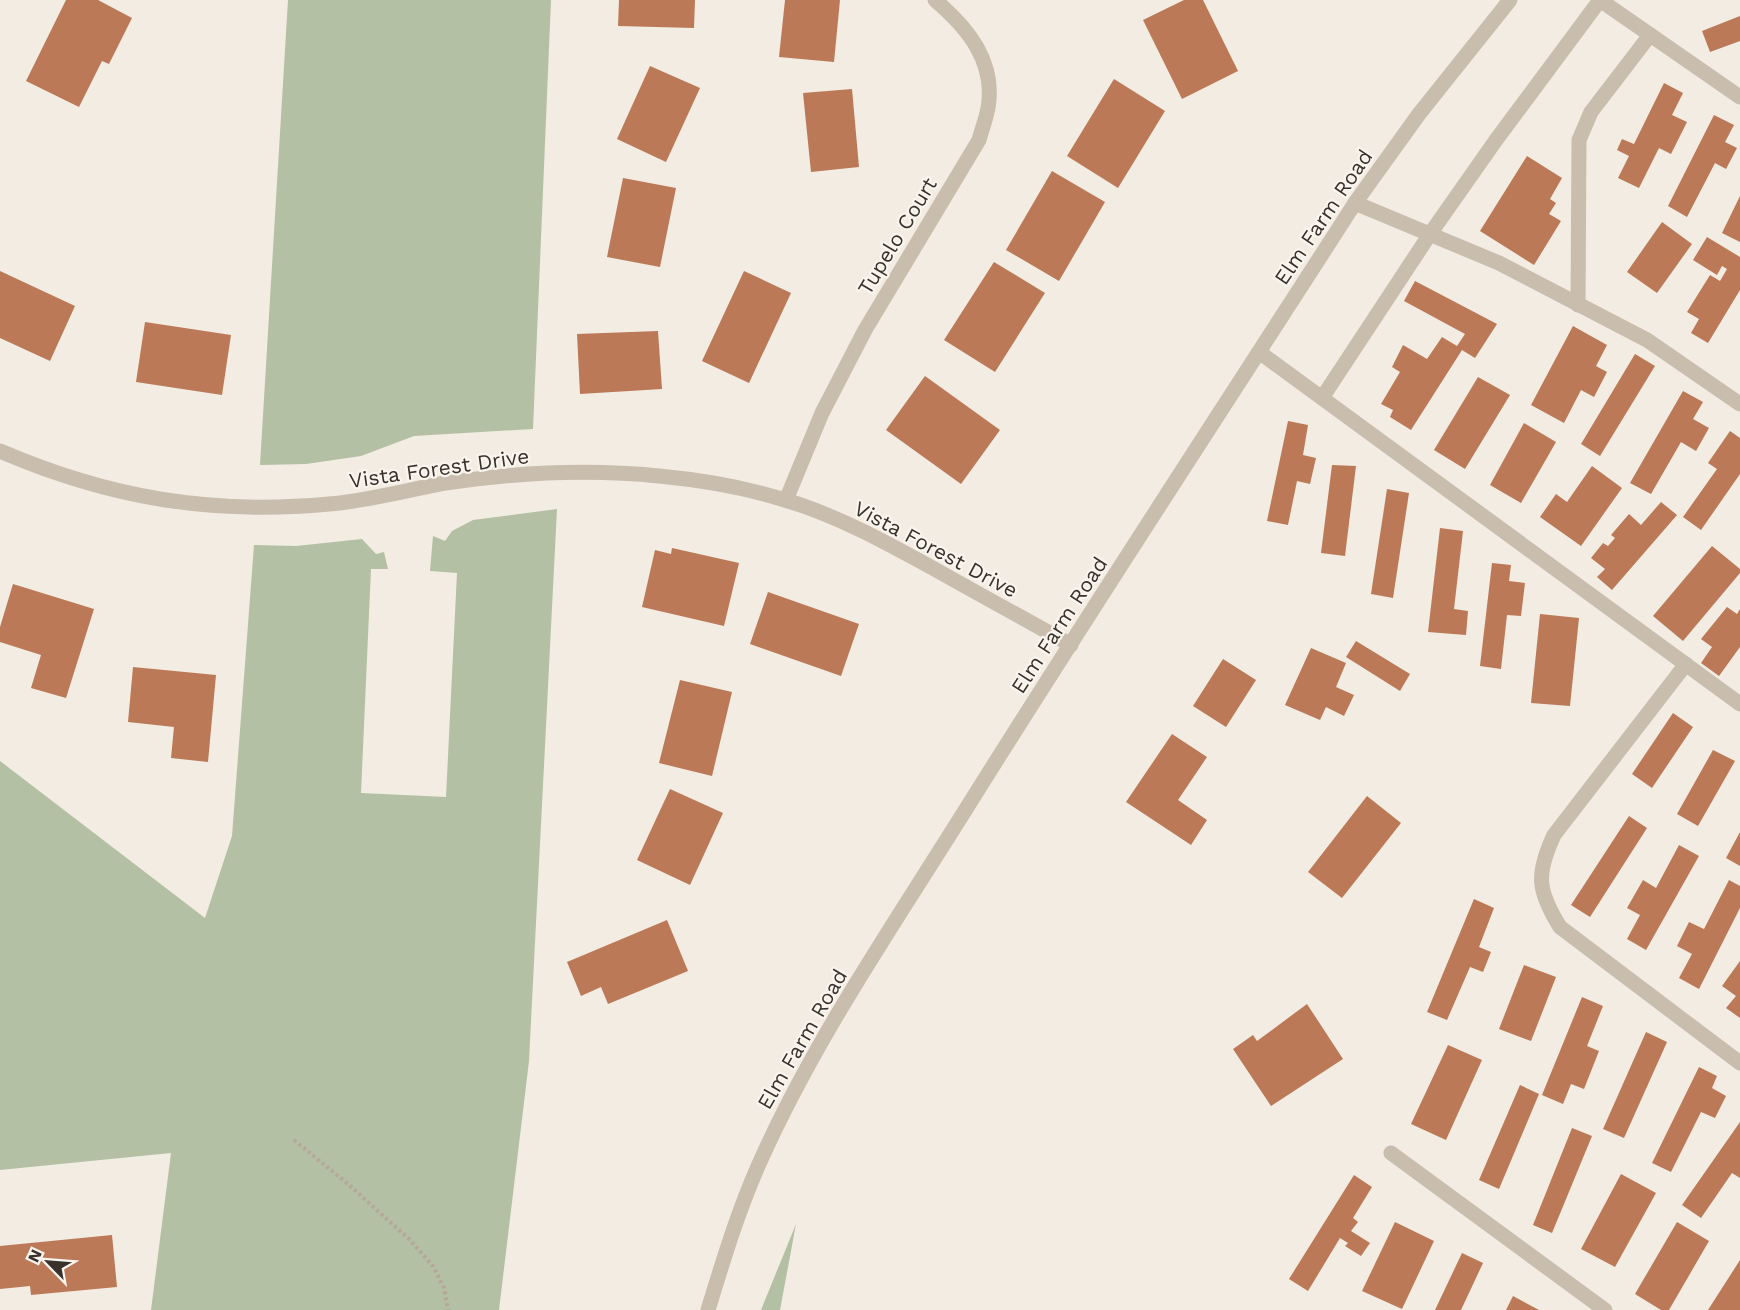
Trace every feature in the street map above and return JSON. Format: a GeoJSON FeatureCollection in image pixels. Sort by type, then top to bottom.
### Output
{"type":"FeatureCollection","features":[{"type":"Feature","properties":{"kind":"street","name":"Tupelo Court"},"geometry":{"type":"LineString","coordinates":[[786,500],[822,413],[865,330],[979,140],[988,107],[988,79],[985,63],[975,42],[964,27],[935,0]]}},
{"type":"Feature","properties":{"kind":"street","name":"Elm Farm Road"},"geometry":{"type":"LineString","coordinates":[[708,1310],[729,1239],[758,1166],[786,1106],[836,1017],[1355,202],[1419,114],[1510,0]]}},
{"type":"Feature","properties":{"kind":"street"},"geometry":{"type":"LineString","coordinates":[[1322,398],[1430,234],[1496,140],[1600,0],[1740,97]]}},
{"type":"Feature","properties":{"kind":"street"},"geometry":{"type":"LineString","coordinates":[[1578,305],[1579,140],[1591,112],[1650,35]]}},
{"type":"Feature","properties":{"kind":"street"},"geometry":{"type":"LineString","coordinates":[[1355,202],[1499,263],[1647,340],[1740,404]]}},
{"type":"Feature","properties":{"kind":"street"},"geometry":{"type":"LineString","coordinates":[[1259,352],[1740,704]]}},
{"type":"Feature","properties":{"kind":"street","name":"Vista Forest Drive"},"geometry":{"type":"LineString","coordinates":[[0,451],[44,470],[112,491],[194,505],[263,508],[332,504],[447,483],[518,476],[588,473],[657,475],[725,484],[786,500],[869,532],[1071,645]]}},
{"type":"Feature","properties":{"kind":"street"},"geometry":{"type":"LineString","coordinates":[[1686,664],[1554,835],[1544,857],[1541,881],[1547,906],[1560,927],[1740,1063]]}},
{"type":"Feature","properties":{"kind":"street"},"geometry":{"type":"LineString","coordinates":[[1391,1153],[1605,1310]]}},
{"type":"Feature","properties":{"kind":"path"},"geometry":{"type":"LineString","coordinates":[[294,1140],[409,1239],[433,1266],[444,1288],[448,1310]]}},
{"type":"Feature","properties":{"kind":"green space"},"geometry":{"type":"Polygon","coordinates":[[[288,0],[551,0],[533,429],[414,436],[361,456],[306,464],[260,465],[288,0]]]}},
{"type":"Feature","properties":{"kind":"green space"},"geometry":{"type":"Polygon","coordinates":[[[557,509],[529,1061],[499,1310],[151,1310],[171,1153],[0,1170],[0,761],[205,918],[232,836],[254,545],[296,546],[362,539],[376,554],[384,552],[388,569],[371,569],[361,793],[446,797],[457,573],[430,571],[433,536],[445,541],[452,531],[473,520],[557,509]]]}},
{"type":"Feature","properties":{"kind":"green space"},"geometry":{"type":"Polygon","coordinates":[[[796,1224],[780,1310],[761,1310],[796,1224]]]}},
{"type":"Feature","properties":{"kind":"building"},"geometry":{"type":"Polygon","coordinates":[[[66,0],[98,0],[132,18],[109,64],[102,61],[79,107],[26,81],[66,0]]]}},
{"type":"Feature","properties":{"kind":"building"},"geometry":{"type":"Polygon","coordinates":[[[619,0],[695,0],[694,28],[618,26],[619,0]]]}},
{"type":"Feature","properties":{"kind":"building"},"geometry":{"type":"Polygon","coordinates":[[[785,0],[840,0],[834,62],[779,57],[785,0]]]}},
{"type":"Feature","properties":{"kind":"building"},"geometry":{"type":"Polygon","coordinates":[[[1184,0],[1203,0],[1238,71],[1182,99],[1143,20],[1184,0]]]}},
{"type":"Feature","properties":{"kind":"building"},"geometry":{"type":"Polygon","coordinates":[[[1740,16],[1740,41],[1710,52],[1702,31],[1740,16]]]}},
{"type":"Feature","properties":{"kind":"building"},"geometry":{"type":"Polygon","coordinates":[[[650,66],[700,88],[666,162],[617,139],[650,66]]]}},
{"type":"Feature","properties":{"kind":"building"},"geometry":{"type":"Polygon","coordinates":[[[1114,79],[1165,111],[1118,188],[1067,156],[1114,79]]]}},
{"type":"Feature","properties":{"kind":"building"},"geometry":{"type":"Polygon","coordinates":[[[1664,83],[1683,93],[1672,115],[1687,122],[1671,154],[1659,148],[1639,188],[1618,178],[1629,156],[1617,150],[1622,139],[1634,144],[1664,83]]]}},
{"type":"Feature","properties":{"kind":"building"},"geometry":{"type":"Polygon","coordinates":[[[852,89],[859,167],[811,172],[803,93],[852,89]]]}},
{"type":"Feature","properties":{"kind":"building"},"geometry":{"type":"Polygon","coordinates":[[[1714,115],[1734,125],[1725,142],[1737,148],[1726,169],[1715,163],[1687,217],[1668,206],[1714,115]]]}},
{"type":"Feature","properties":{"kind":"building"},"geometry":{"type":"Polygon","coordinates":[[[1527,156],[1562,178],[1550,199],[1556,203],[1549,214],[1561,221],[1534,265],[1480,231],[1527,156]]]}},
{"type":"Feature","properties":{"kind":"building"},"geometry":{"type":"Polygon","coordinates":[[[1052,171],[1105,202],[1059,281],[1006,250],[1052,171]]]}},
{"type":"Feature","properties":{"kind":"building"},"geometry":{"type":"Polygon","coordinates":[[[623,178],[676,188],[660,267],[607,257],[623,178]]]}},
{"type":"Feature","properties":{"kind":"building"},"geometry":{"type":"Polygon","coordinates":[[[1740,196],[1740,242],[1722,233],[1740,196]]]}},
{"type":"Feature","properties":{"kind":"building"},"geometry":{"type":"Polygon","coordinates":[[[1662,222],[1692,244],[1657,293],[1627,272],[1662,222]]]}},
{"type":"Feature","properties":{"kind":"building"},"geometry":{"type":"Polygon","coordinates":[[[1707,237],[1740,257],[1740,290],[1708,343],[1691,333],[1699,319],[1687,312],[1710,275],[1720,281],[1727,269],[1722,266],[1717,275],[1693,260],[1707,237]]]}},
{"type":"Feature","properties":{"kind":"building"},"geometry":{"type":"Polygon","coordinates":[[[994,262],[1045,293],[995,372],[944,340],[994,262]]]}},
{"type":"Feature","properties":{"kind":"building"},"geometry":{"type":"Polygon","coordinates":[[[0,271],[75,306],[50,361],[0,338],[0,271]]]}},
{"type":"Feature","properties":{"kind":"building"},"geometry":{"type":"Polygon","coordinates":[[[744,271],[791,293],[749,383],[702,361],[744,271]]]}},
{"type":"Feature","properties":{"kind":"building"},"geometry":{"type":"Polygon","coordinates":[[[1415,281],[1497,324],[1475,358],[1462,350],[1411,430],[1390,417],[1393,410],[1381,404],[1400,372],[1392,367],[1403,345],[1427,359],[1442,337],[1457,346],[1465,334],[1404,301],[1415,281]]]}},
{"type":"Feature","properties":{"kind":"building"},"geometry":{"type":"Polygon","coordinates":[[[145,322],[231,335],[222,395],[136,382],[145,322]]]}},
{"type":"Feature","properties":{"kind":"building"},"geometry":{"type":"Polygon","coordinates":[[[1573,326],[1607,345],[1596,366],[1607,372],[1594,397],[1581,390],[1564,423],[1531,405],[1573,326]]]}},
{"type":"Feature","properties":{"kind":"building"},"geometry":{"type":"Polygon","coordinates":[[[658,331],[662,389],[580,394],[577,334],[658,331]]]}},
{"type":"Feature","properties":{"kind":"building"},"geometry":{"type":"Polygon","coordinates":[[[1635,354],[1655,366],[1600,456],[1581,444],[1635,354]]]}},
{"type":"Feature","properties":{"kind":"building"},"geometry":{"type":"Polygon","coordinates":[[[925,376],[1000,430],[961,484],[886,430],[925,376]]]}},
{"type":"Feature","properties":{"kind":"building"},"geometry":{"type":"Polygon","coordinates":[[[1478,377],[1510,395],[1465,469],[1434,450],[1478,377]]]}},
{"type":"Feature","properties":{"kind":"building"},"geometry":{"type":"Polygon","coordinates":[[[1683,391],[1703,402],[1693,419],[1709,428],[1696,451],[1681,442],[1651,494],[1630,483],[1683,391]]]}},
{"type":"Feature","properties":{"kind":"building"},"geometry":{"type":"Polygon","coordinates":[[[1288,421],[1308,425],[1303,455],[1316,458],[1310,484],[1297,481],[1288,525],[1267,521],[1288,421]]]}},
{"type":"Feature","properties":{"kind":"building"},"geometry":{"type":"Polygon","coordinates":[[[1524,423],[1556,442],[1521,503],[1490,485],[1524,423]]]}},
{"type":"Feature","properties":{"kind":"building"},"geometry":{"type":"Polygon","coordinates":[[[1730,431],[1740,438],[1740,474],[1701,530],[1683,517],[1717,469],[1708,463],[1730,431]]]}},
{"type":"Feature","properties":{"kind":"building"},"geometry":{"type":"Polygon","coordinates":[[[1332,465],[1356,466],[1345,556],[1321,553],[1332,465]]]}},
{"type":"Feature","properties":{"kind":"building"},"geometry":{"type":"Polygon","coordinates":[[[1592,466],[1622,488],[1581,546],[1540,517],[1556,494],[1567,502],[1592,466]]]}},
{"type":"Feature","properties":{"kind":"building"},"geometry":{"type":"Polygon","coordinates":[[[1387,489],[1409,493],[1393,598],[1371,594],[1387,489]]]}},
{"type":"Feature","properties":{"kind":"building"},"geometry":{"type":"Polygon","coordinates":[[[1661,502],[1677,515],[1612,590],[1597,577],[1605,569],[1591,558],[1603,543],[1608,546],[1615,538],[1611,535],[1629,514],[1641,525],[1661,502]]]}},
{"type":"Feature","properties":{"kind":"building"},"geometry":{"type":"Polygon","coordinates":[[[1440,528],[1463,531],[1454,609],[1468,611],[1466,635],[1428,632],[1440,528]]]}},
{"type":"Feature","properties":{"kind":"building"},"geometry":{"type":"Polygon","coordinates":[[[1712,546],[1740,569],[1740,573],[1683,641],[1653,616],[1712,546]]]}},
{"type":"Feature","properties":{"kind":"building"},"geometry":{"type":"Polygon","coordinates":[[[672,548],[739,563],[724,626],[642,607],[655,550],[671,554],[672,548]]]}},
{"type":"Feature","properties":{"kind":"building"},"geometry":{"type":"Polygon","coordinates":[[[1492,563],[1511,565],[1509,581],[1525,583],[1521,616],[1507,615],[1501,669],[1480,666],[1492,563]]]}},
{"type":"Feature","properties":{"kind":"building"},"geometry":{"type":"Polygon","coordinates":[[[13,584],[94,609],[66,698],[31,688],[41,655],[0,642],[0,627],[13,584]]]}},
{"type":"Feature","properties":{"kind":"building"},"geometry":{"type":"Polygon","coordinates":[[[768,592],[859,624],[841,676],[750,644],[768,592]]]}},
{"type":"Feature","properties":{"kind":"building"},"geometry":{"type":"Polygon","coordinates":[[[1727,607],[1737,614],[1740,609],[1740,647],[1719,676],[1701,663],[1712,647],[1701,639],[1727,607]]]}},
{"type":"Feature","properties":{"kind":"building"},"geometry":{"type":"Polygon","coordinates":[[[1540,614],[1579,618],[1570,706],[1531,703],[1540,614]]]}},
{"type":"Feature","properties":{"kind":"building"},"geometry":{"type":"Polygon","coordinates":[[[1356,641],[1410,674],[1400,691],[1346,657],[1356,641]]]}},
{"type":"Feature","properties":{"kind":"building"},"geometry":{"type":"Polygon","coordinates":[[[1311,648],[1346,663],[1336,687],[1354,695],[1344,716],[1326,707],[1320,720],[1285,705],[1311,648]]]}},
{"type":"Feature","properties":{"kind":"building"},"geometry":{"type":"Polygon","coordinates":[[[1223,659],[1256,680],[1226,727],[1193,706],[1223,659]]]}},
{"type":"Feature","properties":{"kind":"building"},"geometry":{"type":"Polygon","coordinates":[[[133,667],[216,675],[208,762],[171,758],[174,727],[128,722],[133,667]]]}},
{"type":"Feature","properties":{"kind":"building"},"geometry":{"type":"Polygon","coordinates":[[[680,680],[732,692],[712,776],[659,763],[680,680]]]}},
{"type":"Feature","properties":{"kind":"building"},"geometry":{"type":"Polygon","coordinates":[[[1673,713],[1693,727],[1652,788],[1632,774],[1673,713]]]}},
{"type":"Feature","properties":{"kind":"building"},"geometry":{"type":"Polygon","coordinates":[[[1172,734],[1207,757],[1178,800],[1207,820],[1191,845],[1126,802],[1172,734]]]}},
{"type":"Feature","properties":{"kind":"building"},"geometry":{"type":"Polygon","coordinates":[[[1713,750],[1735,761],[1698,826],[1677,814],[1713,750]]]}},
{"type":"Feature","properties":{"kind":"building"},"geometry":{"type":"Polygon","coordinates":[[[670,789],[723,813],[690,885],[637,860],[670,789]]]}},
{"type":"Feature","properties":{"kind":"building"},"geometry":{"type":"Polygon","coordinates":[[[1367,796],[1401,823],[1342,898],[1308,872],[1367,796]]]}},
{"type":"Feature","properties":{"kind":"building"},"geometry":{"type":"Polygon","coordinates":[[[1629,816],[1647,828],[1590,917],[1571,905],[1629,816]]]}},
{"type":"Feature","properties":{"kind":"building"},"geometry":{"type":"Polygon","coordinates":[[[1740,832],[1740,866],[1726,858],[1740,832]]]}},
{"type":"Feature","properties":{"kind":"building"},"geometry":{"type":"Polygon","coordinates":[[[1679,845],[1699,856],[1646,950],[1627,939],[1640,915],[1627,908],[1643,880],[1656,888],[1679,845]]]}},
{"type":"Feature","properties":{"kind":"building"},"geometry":{"type":"Polygon","coordinates":[[[1729,880],[1740,886],[1740,908],[1699,989],[1679,978],[1692,954],[1677,946],[1689,922],[1704,929],[1729,880]]]}},
{"type":"Feature","properties":{"kind":"building"},"geometry":{"type":"Polygon","coordinates":[[[1474,899],[1494,908],[1479,947],[1491,952],[1483,972],[1470,967],[1447,1020],[1427,1012],[1474,899]]]}},
{"type":"Feature","properties":{"kind":"building"},"geometry":{"type":"Polygon","coordinates":[[[667,920],[688,971],[608,1004],[601,987],[581,996],[567,962],[667,920]]]}},
{"type":"Feature","properties":{"kind":"building"},"geometry":{"type":"Polygon","coordinates":[[[1740,961],[1740,1018],[1726,1008],[1736,996],[1722,986],[1740,961]]]}},
{"type":"Feature","properties":{"kind":"building"},"geometry":{"type":"Polygon","coordinates":[[[1524,965],[1556,977],[1531,1041],[1499,1029],[1524,965]]]}},
{"type":"Feature","properties":{"kind":"building"},"geometry":{"type":"Polygon","coordinates":[[[1582,997],[1603,1006],[1587,1046],[1599,1051],[1584,1089],[1571,1084],[1563,1104],[1542,1095],[1582,997]]]}},
{"type":"Feature","properties":{"kind":"building"},"geometry":{"type":"Polygon","coordinates":[[[1307,1004],[1343,1059],[1271,1106],[1233,1049],[1253,1035],[1257,1041],[1307,1004]]]}},
{"type":"Feature","properties":{"kind":"building"},"geometry":{"type":"Polygon","coordinates":[[[1646,1032],[1667,1042],[1624,1138],[1603,1129],[1646,1032]]]}},
{"type":"Feature","properties":{"kind":"building"},"geometry":{"type":"Polygon","coordinates":[[[1448,1045],[1482,1060],[1446,1140],[1411,1124],[1448,1045]]]}},
{"type":"Feature","properties":{"kind":"building"},"geometry":{"type":"Polygon","coordinates":[[[1699,1067],[1717,1076],[1712,1088],[1726,1096],[1715,1118],[1701,1112],[1671,1172],[1652,1163],[1699,1067]]]}},
{"type":"Feature","properties":{"kind":"building"},"geometry":{"type":"Polygon","coordinates":[[[1520,1085],[1539,1094],[1499,1189],[1479,1180],[1520,1085]]]}},
{"type":"Feature","properties":{"kind":"building"},"geometry":{"type":"Polygon","coordinates":[[[1740,1122],[1740,1178],[1732,1173],[1701,1218],[1682,1205],[1740,1122]]]}},
{"type":"Feature","properties":{"kind":"building"},"geometry":{"type":"Polygon","coordinates":[[[1572,1128],[1592,1136],[1552,1233],[1533,1225],[1572,1128]]]}},
{"type":"Feature","properties":{"kind":"building"},"geometry":{"type":"Polygon","coordinates":[[[1621,1174],[1656,1193],[1615,1267],[1581,1249],[1621,1174]]]}},
{"type":"Feature","properties":{"kind":"building"},"geometry":{"type":"Polygon","coordinates":[[[1354,1175],[1372,1187],[1353,1218],[1358,1222],[1351,1231],[1370,1243],[1361,1256],[1345,1246],[1348,1243],[1340,1238],[1308,1291],[1289,1279],[1354,1175]]]}},
{"type":"Feature","properties":{"kind":"building"},"geometry":{"type":"Polygon","coordinates":[[[1395,1222],[1434,1241],[1402,1309],[1362,1291],[1395,1222]]]}},
{"type":"Feature","properties":{"kind":"building"},"geometry":{"type":"Polygon","coordinates":[[[1677,1222],[1709,1241],[1669,1310],[1661,1310],[1635,1294],[1677,1222]]]}},
{"type":"Feature","properties":{"kind":"building"},"geometry":{"type":"Polygon","coordinates":[[[112,1235],[117,1287],[31,1295],[30,1286],[0,1289],[0,1246],[112,1235]]]}},
{"type":"Feature","properties":{"kind":"building"},"geometry":{"type":"Polygon","coordinates":[[[1462,1253],[1483,1263],[1461,1310],[1435,1310],[1462,1253]]]}},
{"type":"Feature","properties":{"kind":"building"},"geometry":{"type":"Polygon","coordinates":[[[1740,1260],[1740,1310],[1708,1310],[1740,1260]]]}},
{"type":"Feature","properties":{"kind":"building"},"geometry":{"type":"Polygon","coordinates":[[[1513,1296],[1539,1310],[1506,1310],[1513,1296]]]}}]}
